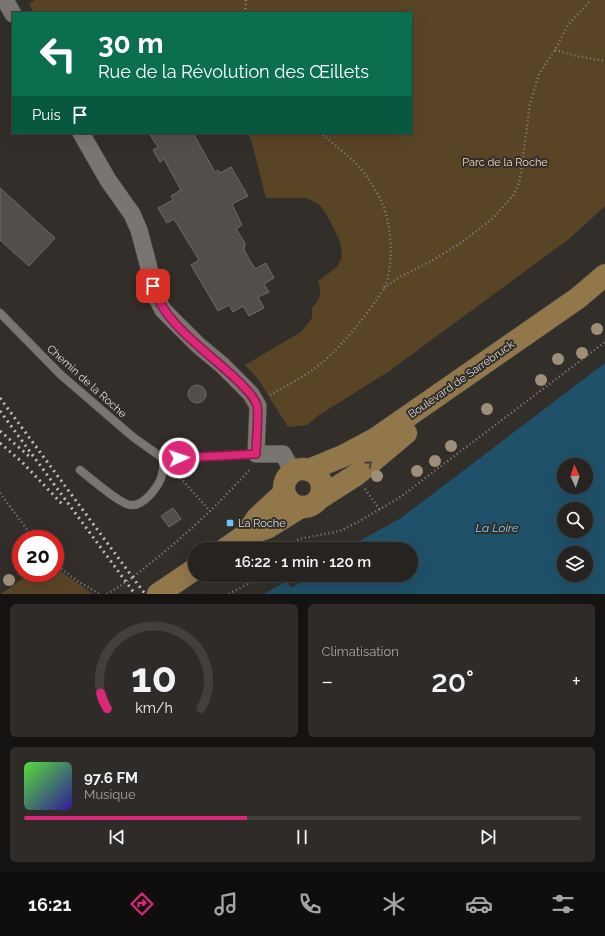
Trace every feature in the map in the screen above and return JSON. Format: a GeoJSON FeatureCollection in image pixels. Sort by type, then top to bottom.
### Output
{"type":"FeatureCollection","features":[{"type":"Feature","properties":{"kind":"main road","name":"Boulevard de Sarrebruck"},"geometry":{"type":"LineString","coordinates":[[301,471],[344,456],[375,439],[578,298],[605,275]]}},
{"type":"Feature","properties":{"kind":"main road","name":"Boulevard de Sarrebruck"},"geometry":{"type":"LineString","coordinates":[[235,542],[247,534],[267,528],[356,475],[431,411],[605,290]]}},
{"type":"Feature","properties":{"kind":"main road"},"geometry":{"type":"LineString","coordinates":[[301,471],[316,474],[321,481],[322,490],[310,503],[290,503],[285,497],[284,482],[288,476],[301,471]]}},
{"type":"Feature","properties":{"kind":"main road","name":"Boulevard de Sarrebruck"},"geometry":{"type":"LineString","coordinates":[[247,534],[257,518],[284,493]]}},
{"type":"Feature","properties":{"kind":"main road"},"geometry":{"type":"LineString","coordinates":[[158,594],[188,574]]}},
{"type":"Feature","properties":{"kind":"street"},"geometry":{"type":"LineString","coordinates":[[5,0],[12,12]]}},
{"type":"Feature","properties":{"kind":"street"},"geometry":{"type":"LineString","coordinates":[[82,134],[108,180],[132,214],[142,244],[155,296],[163,310],[251,394],[258,406],[256,454],[283,454],[301,471]]}},
{"type":"Feature","properties":{"kind":"lane","name":"Chemin de la Roche"},"geometry":{"type":"LineString","coordinates":[[0,313],[61,375],[133,437],[164,460]]}},
{"type":"Feature","properties":{"kind":"lane"},"geometry":{"type":"LineString","coordinates":[[80,470],[121,501],[129,505],[136,505],[145,500],[156,489],[163,474],[164,460],[256,454]]}},
{"type":"Feature","properties":{"kind":"path"},"geometry":{"type":"LineString","coordinates":[[245,12],[246,0]]}},
{"type":"Feature","properties":{"kind":"path"},"geometry":{"type":"LineString","coordinates":[[384,288],[398,278],[435,259],[462,242],[492,219],[513,196],[518,186],[521,172],[525,134],[534,88],[539,74],[555,50],[568,25],[591,0]]}},
{"type":"Feature","properties":{"kind":"path"},"geometry":{"type":"LineString","coordinates":[[555,50],[581,57],[605,61]]}},
{"type":"Feature","properties":{"kind":"path"},"geometry":{"type":"LineString","coordinates":[[256,403],[292,383],[324,361],[366,315],[384,288],[388,278],[390,264],[390,239],[382,204],[364,173],[353,161],[322,134]]}},
{"type":"Feature","properties":{"kind":"path"},"geometry":{"type":"LineString","coordinates":[[294,542],[299,539],[340,531],[399,498],[605,342]]}},
{"type":"Feature","properties":{"kind":"path"},"geometry":{"type":"LineString","coordinates":[[107,594],[172,546],[210,511],[231,490],[253,464],[256,454]]}},
{"type":"Feature","properties":{"kind":"path"},"geometry":{"type":"LineString","coordinates":[[164,460],[210,511]]}},
{"type":"Feature","properties":{"kind":"path"},"geometry":{"type":"LineString","coordinates":[[0,494],[27,530]]}},
{"type":"Feature","properties":{"kind":"path"},"geometry":{"type":"LineString","coordinates":[[64,570],[99,594]]}},
{"type":"Feature","properties":{"kind":"path"},"geometry":{"type":"LineString","coordinates":[[229,594],[251,582]]}},
{"type":"Feature","properties":{"kind":"green space","name":"Parc de la Roche"},"geometry":{"type":"Polygon","coordinates":[[[35,0],[605,0],[605,206],[569,239],[388,372],[319,415],[307,425],[288,427],[258,379],[245,365],[301,332],[312,318],[312,308],[320,296],[318,281],[337,267],[342,257],[340,241],[320,205],[307,198],[266,198],[251,140],[248,134],[412,134],[412,12],[33,12],[29,4],[35,0]]]}},
{"type":"Feature","properties":{"kind":"green space"},"geometry":{"type":"Polygon","coordinates":[[[64,573],[93,594],[1,594],[18,582],[64,582],[64,573]]]}},
{"type":"Feature","properties":{"kind":"water","name":"La Loire"},"geometry":{"type":"Polygon","coordinates":[[[605,363],[605,594],[264,594],[285,582],[288,582],[291,588],[302,582],[418,582],[418,542],[358,542],[401,518],[605,363]]]}},
{"type":"Feature","properties":{"kind":"building"},"geometry":{"type":"Polygon","coordinates":[[[150,134],[194,134],[215,172],[218,170],[220,173],[231,167],[248,196],[232,204],[242,225],[236,229],[245,243],[244,250],[255,269],[266,263],[274,278],[264,284],[269,292],[258,297],[264,308],[249,316],[243,306],[233,312],[229,305],[218,311],[191,265],[199,260],[174,219],[167,223],[158,208],[173,200],[171,196],[181,190],[164,159],[160,162],[153,150],[158,147],[150,134]]]}},
{"type":"Feature","properties":{"kind":"building"},"geometry":{"type":"Polygon","coordinates":[[[0,188],[55,238],[29,266],[0,240],[0,188]]]}},
{"type":"Feature","properties":{"kind":"building"},"geometry":{"type":"Polygon","coordinates":[[[197,385],[201,386],[205,390],[205,398],[201,402],[197,403],[193,402],[189,398],[188,394],[189,390],[193,386],[197,385]]]}},
{"type":"Feature","properties":{"kind":"building"},"geometry":{"type":"Polygon","coordinates":[[[173,508],[181,519],[169,527],[161,516],[173,508]]]}},
{"type":"Feature","properties":{"kind":"railway"},"geometry":{"type":"LineString","coordinates":[[0,398],[145,594]]}},
{"type":"Feature","properties":{"kind":"railway"},"geometry":{"type":"LineString","coordinates":[[0,411],[135,594]]}},
{"type":"Feature","properties":{"kind":"railway"},"geometry":{"type":"LineString","coordinates":[[0,431],[30,457]]}},
{"type":"Feature","properties":{"kind":"railway"},"geometry":{"type":"LineString","coordinates":[[0,443],[22,462],[63,505]]}},
{"type":"Feature","properties":{"kind":"place","name":"La Roche"},"geometry":{"type":"Point","coordinates":[230,523]}},
{"type":"Feature","properties":{"kind":"route"},"geometry":{"type":"LineString","coordinates":[[153,286],[155,296],[163,310],[251,394],[258,406],[256,454],[179,458]]}}]}
